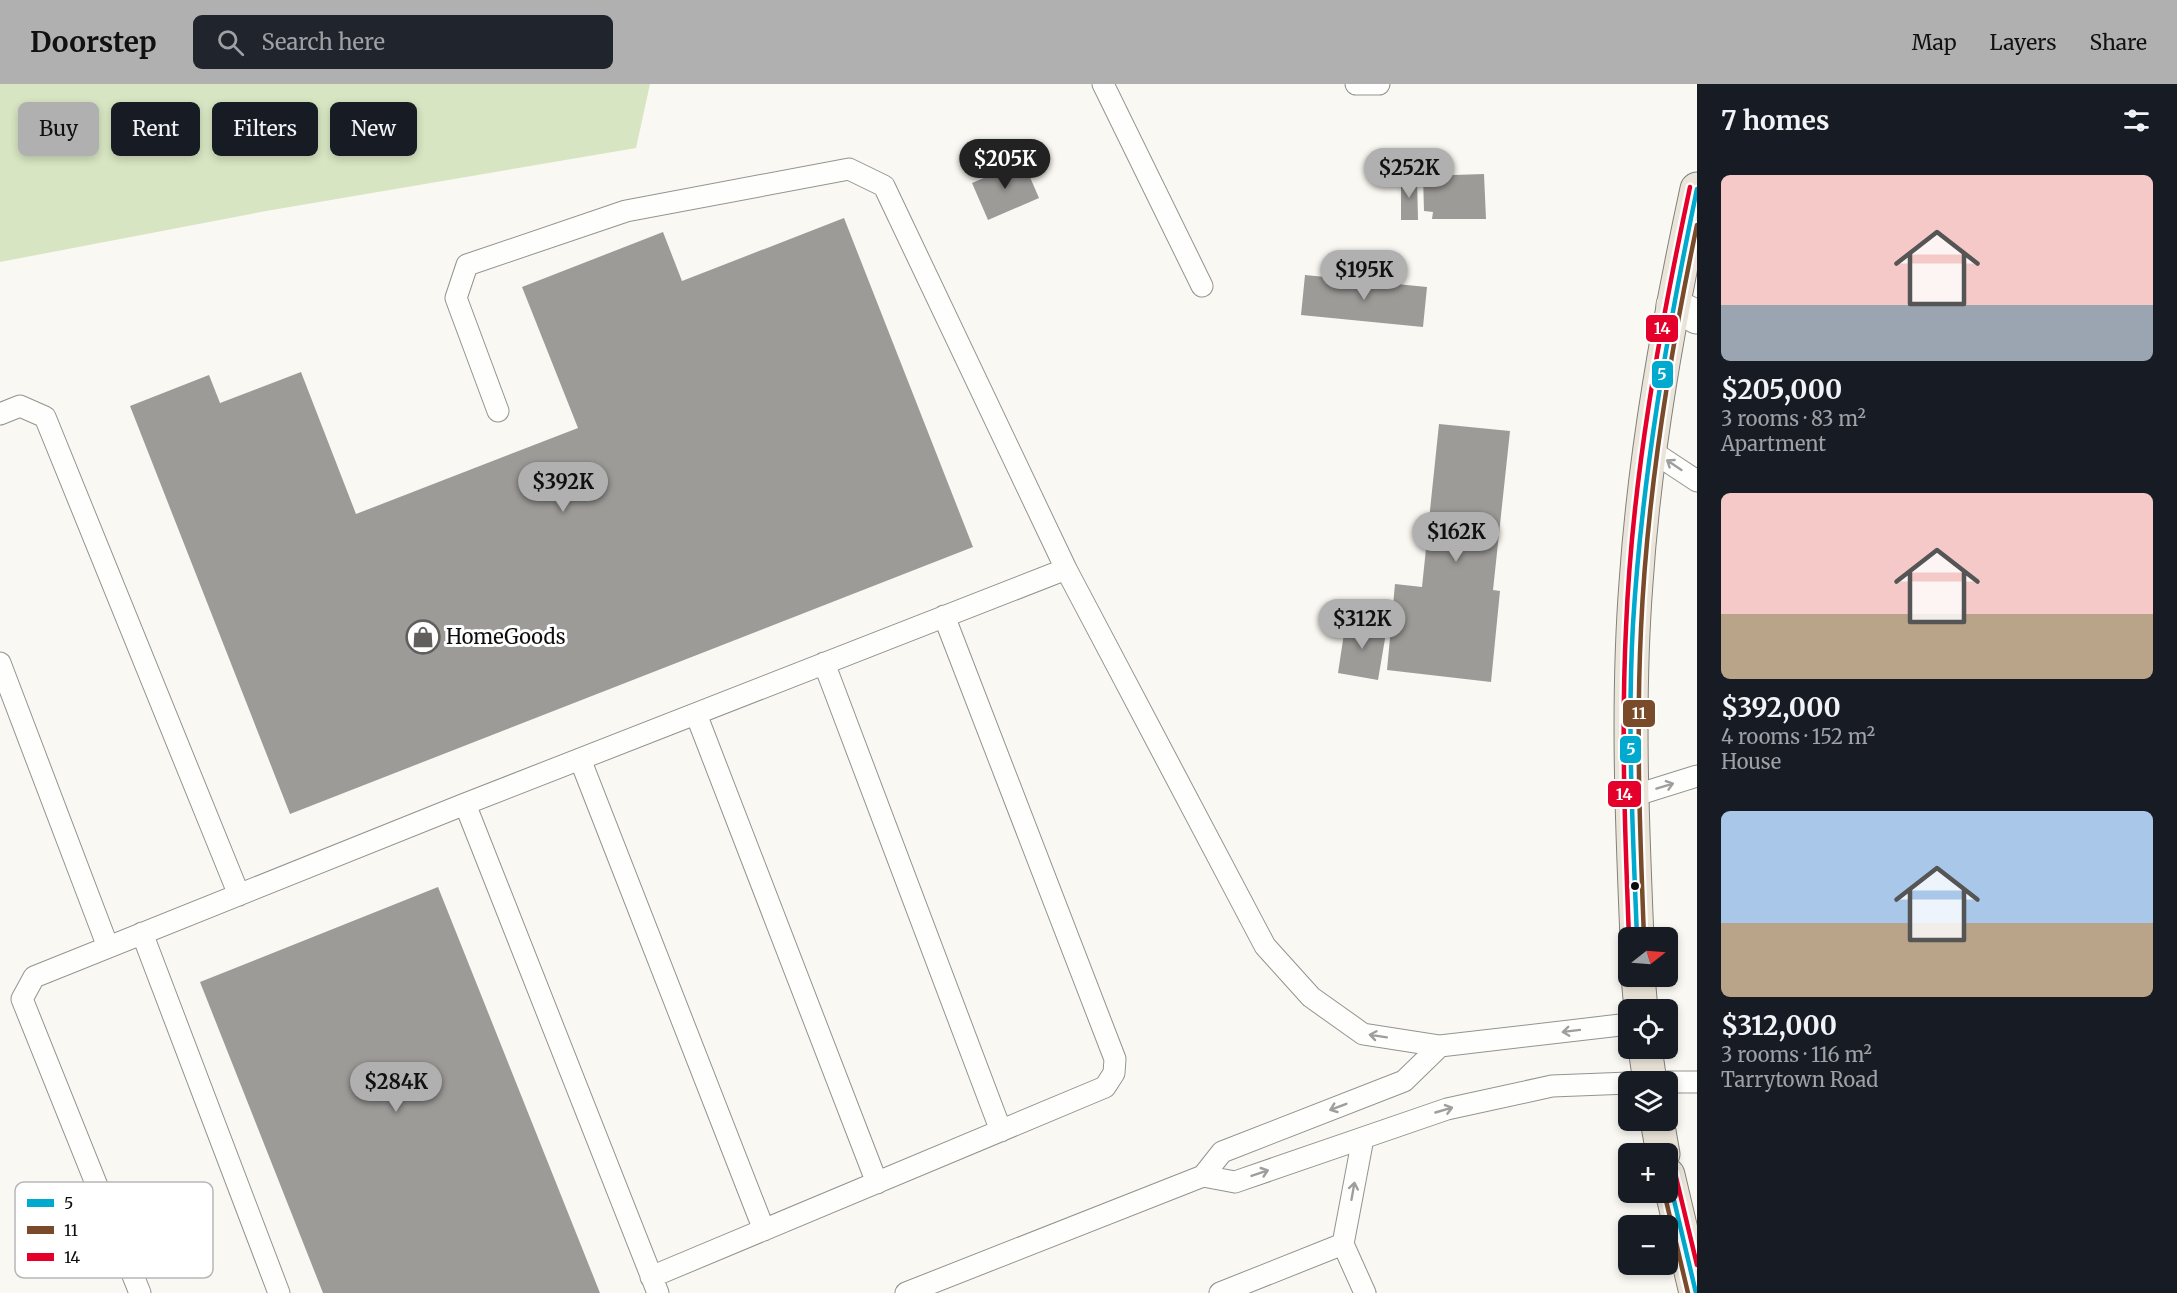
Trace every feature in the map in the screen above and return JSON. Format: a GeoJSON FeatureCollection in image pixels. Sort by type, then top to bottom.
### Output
{"type":"FeatureCollection","features":[{"type":"Feature","properties":{"kind":"main road"},"geometry":{"type":"LineString","coordinates":[[1637,927],[1633,796],[1636,585],[1650,450],[1685,311],[1697,189]]}},
{"type":"Feature","properties":{"kind":"main road"},"geometry":{"type":"LineString","coordinates":[[1675,1203],[1696,1293]]}},
{"type":"Feature","properties":{"kind":"lane"},"geometry":{"type":"LineString","coordinates":[[1103,84],[1202,286]]}},
{"type":"Feature","properties":{"kind":"lane"},"geometry":{"type":"LineString","coordinates":[[1356,84],[1379,84]]}},
{"type":"Feature","properties":{"kind":"lane"},"geometry":{"type":"LineString","coordinates":[[498,411],[456,298],[467,265],[626,211],[849,169],[884,186],[1066,569],[1265,946],[1311,997],[1363,1034],[1440,1046],[1618,1025]]}},
{"type":"Feature","properties":{"kind":"lane"},"geometry":{"type":"LineString","coordinates":[[0,414],[20,406],[45,417],[239,895]]}},
{"type":"Feature","properties":{"kind":"lane"},"geometry":{"type":"LineString","coordinates":[[1650,450],[1697,481]]}},
{"type":"Feature","properties":{"kind":"lane"},"geometry":{"type":"LineString","coordinates":[[95,1182],[22,999],[34,976],[465,804],[1066,569]]}},
{"type":"Feature","properties":{"kind":"lane"},"geometry":{"type":"LineString","coordinates":[[465,804],[655,1285],[764,1230],[1105,1088],[1114,1073],[1115,1059],[944,616]]}},
{"type":"Feature","properties":{"kind":"lane"},"geometry":{"type":"LineString","coordinates":[[0,663],[108,947]]}},
{"type":"Feature","properties":{"kind":"lane"},"geometry":{"type":"LineString","coordinates":[[824,663],[1001,1131]]}},
{"type":"Feature","properties":{"kind":"lane"},"geometry":{"type":"LineString","coordinates":[[696,714],[877,1183]]}},
{"type":"Feature","properties":{"kind":"lane"},"geometry":{"type":"LineString","coordinates":[[580,759],[764,1230]]}},
{"type":"Feature","properties":{"kind":"lane"},"geometry":{"type":"LineString","coordinates":[[1633,796],[1697,776]]}},
{"type":"Feature","properties":{"kind":"lane"},"geometry":{"type":"LineString","coordinates":[[142,933],[279,1293]]}},
{"type":"Feature","properties":{"kind":"lane"},"geometry":{"type":"LineString","coordinates":[[906,1293],[1203,1176],[1222,1152],[1404,1081],[1440,1046]]}},
{"type":"Feature","properties":{"kind":"lane"},"geometry":{"type":"LineString","coordinates":[[1678,1082],[1697,1082]]}},
{"type":"Feature","properties":{"kind":"lane"},"geometry":{"type":"LineString","coordinates":[[1203,1176],[1234,1182],[1447,1109],[1552,1086],[1618,1083]]}},
{"type":"Feature","properties":{"kind":"lane"},"geometry":{"type":"LineString","coordinates":[[1363,1137],[1343,1244],[1365,1293]]}},
{"type":"Feature","properties":{"kind":"lane"},"geometry":{"type":"LineString","coordinates":[[1220,1293],[1343,1244]]}},
{"type":"Feature","properties":{"kind":"lane"},"geometry":{"type":"LineString","coordinates":[[134,1278],[140,1293]]}},
{"type":"Feature","properties":{"kind":"green space"},"geometry":{"type":"Polygon","coordinates":[[[0,84],[650,84],[636,148],[266,211],[0,262],[0,84]]]}},
{"type":"Feature","properties":{"kind":"building"},"geometry":{"type":"Polygon","coordinates":[[[1023,161],[1039,198],[988,220],[972,183],[1023,161]]]}},
{"type":"Feature","properties":{"kind":"building"},"geometry":{"type":"Polygon","coordinates":[[[1484,174],[1486,219],[1432,219],[1433,212],[1424,211],[1423,176],[1484,174]]]}},
{"type":"Feature","properties":{"kind":"building"},"geometry":{"type":"Polygon","coordinates":[[[1401,177],[1417,178],[1418,220],[1401,220],[1401,177]]]}},
{"type":"Feature","properties":{"kind":"building"},"geometry":{"type":"Polygon","coordinates":[[[844,218],[973,547],[290,814],[130,406],[209,375],[220,403],[301,372],[356,514],[578,428],[522,287],[663,232],[682,281],[844,218]]]}},
{"type":"Feature","properties":{"kind":"building"},"geometry":{"type":"Polygon","coordinates":[[[1305,275],[1427,287],[1423,327],[1301,315],[1305,275]]]}},
{"type":"Feature","properties":{"kind":"building"},"geometry":{"type":"Polygon","coordinates":[[[1439,424],[1510,431],[1493,590],[1500,591],[1491,682],[1387,670],[1395,584],[1422,587],[1439,424]]]}},
{"type":"Feature","properties":{"kind":"building"},"geometry":{"type":"Polygon","coordinates":[[[1346,620],[1387,627],[1378,680],[1338,673],[1346,620]]]}},
{"type":"Feature","properties":{"kind":"building"},"geometry":{"type":"Polygon","coordinates":[[[438,887],[600,1293],[323,1293],[200,982],[438,887]]]}},
{"type":"Feature","properties":{"kind":"transit line","name":"14"},"geometry":{"type":"LineString","coordinates":[[1629,927],[1624,744],[1629,572],[1649,406],[1690,187]]}},
{"type":"Feature","properties":{"kind":"transit line","name":"5"},"geometry":{"type":"LineString","coordinates":[[1637,927],[1631,781],[1631,663],[1637,569],[1657,405],[1697,189]]}},
{"type":"Feature","properties":{"kind":"transit line","name":"11"},"geometry":{"type":"LineString","coordinates":[[1644,927],[1639,745],[1644,578],[1661,426],[1677,325],[1697,225]]}},
{"type":"Feature","properties":{"kind":"transit line","name":"14"},"geometry":{"type":"LineString","coordinates":[[1678,1186],[1697,1265]]}},
{"type":"Feature","properties":{"kind":"transit line","name":"11"},"geometry":{"type":"LineString","coordinates":[[1667,1203],[1688,1293]]}},
{"type":"Feature","properties":{"kind":"transit line","name":"5"},"geometry":{"type":"LineString","coordinates":[[1675,1203],[1696,1293]]}},
{"type":"Feature","properties":{"kind":"place","name":"HomeGoods"},"geometry":{"type":"Point","coordinates":[423,637]}}]}
